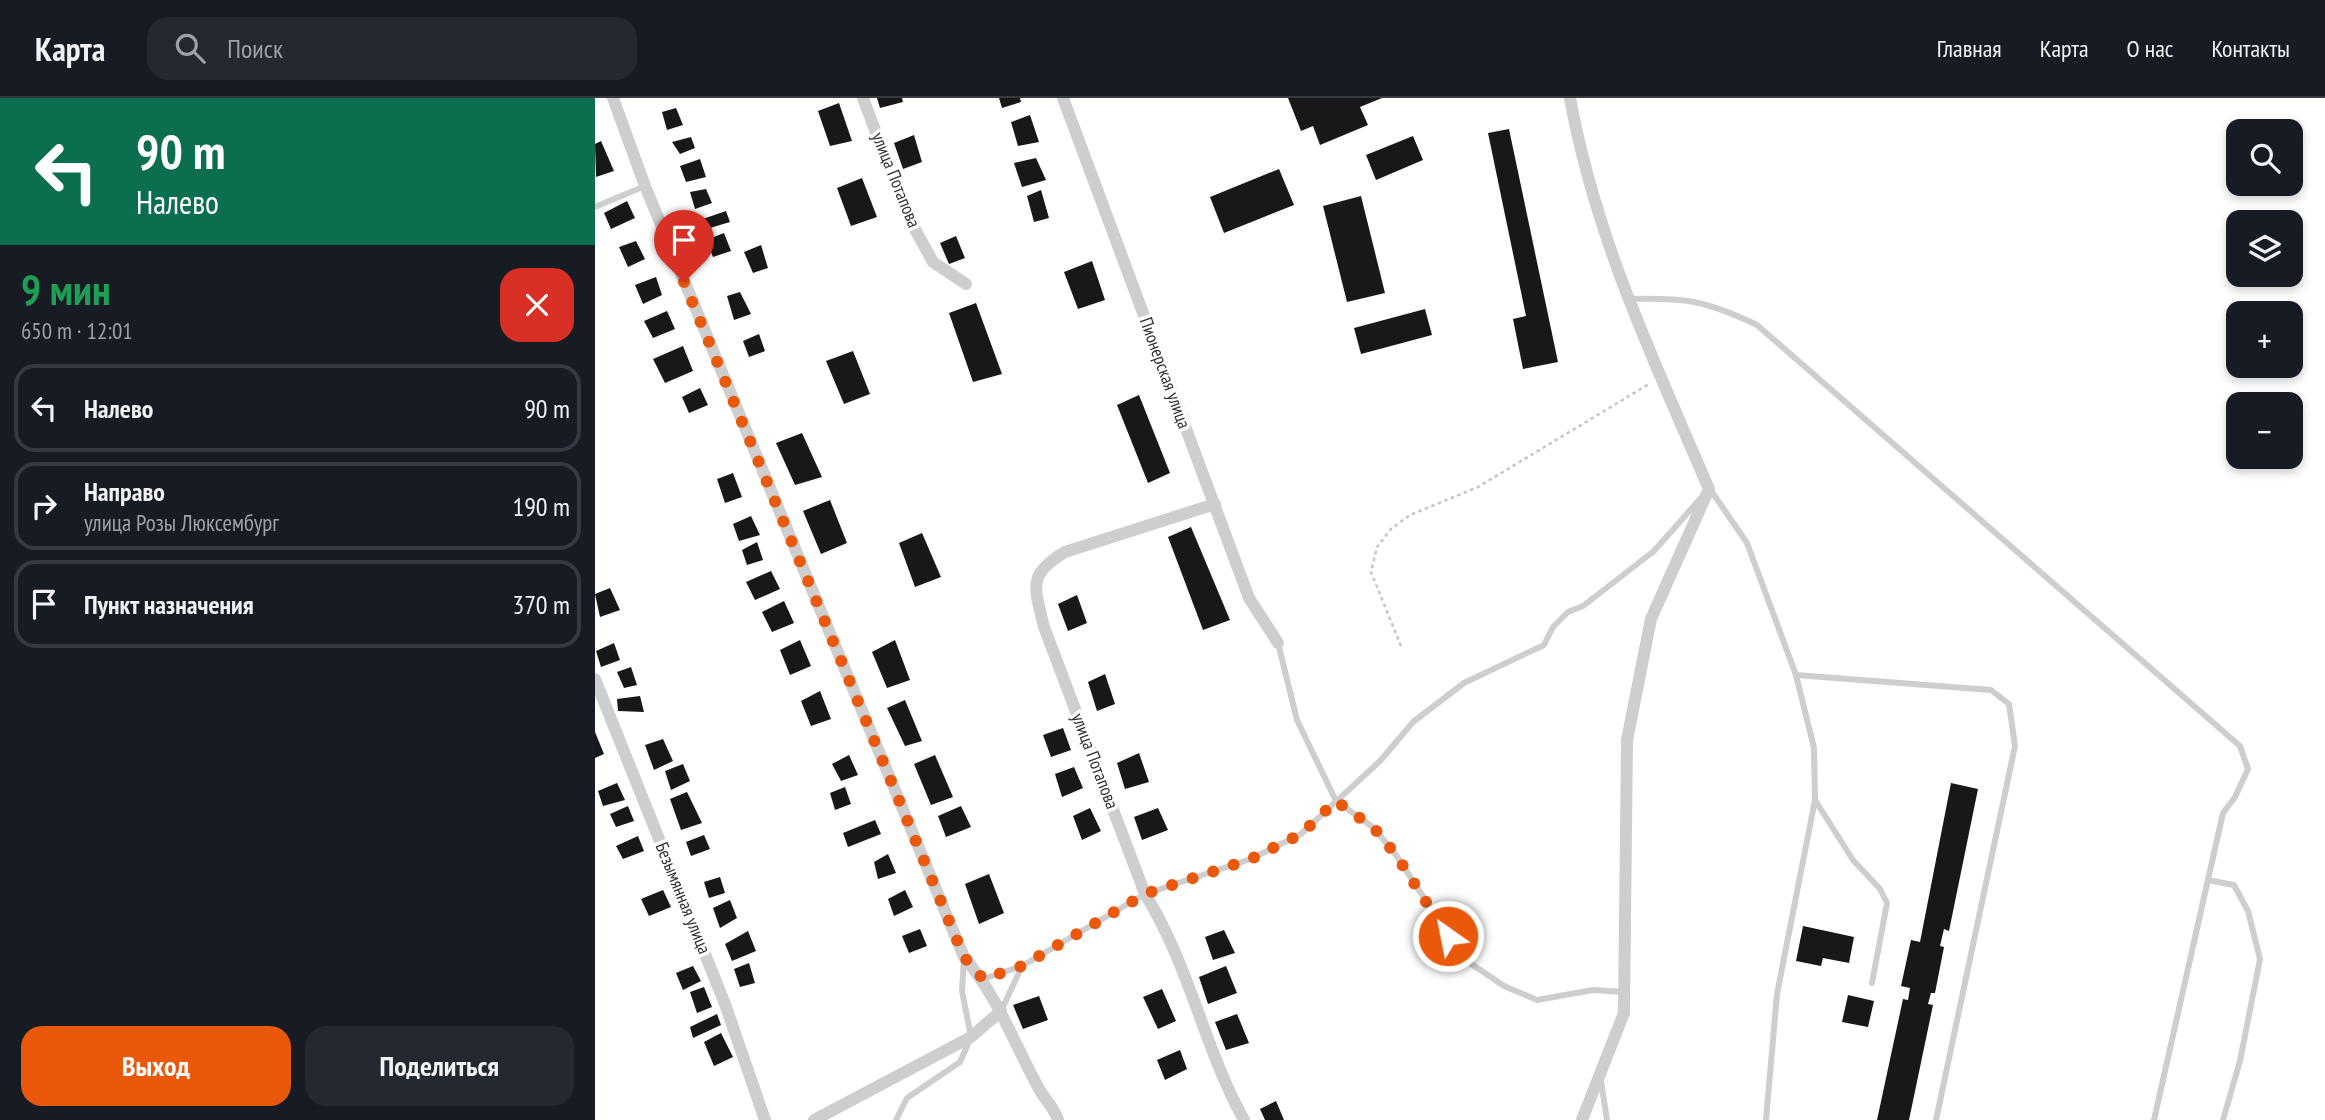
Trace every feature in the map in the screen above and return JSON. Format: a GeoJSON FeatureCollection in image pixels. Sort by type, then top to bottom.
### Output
{"type":"FeatureCollection","features":[{"type":"Feature","properties":{"kind":"street"},"geometry":{"type":"LineString","coordinates":[[613,98],[645,186],[964,957],[983,979],[1039,1090],[1058,1120]]}},
{"type":"Feature","properties":{"kind":"street","name":"улица Потапова"},"geometry":{"type":"LineString","coordinates":[[863,98],[906,213],[933,262],[966,284]]}},
{"type":"Feature","properties":{"kind":"street","name":"Пионерская улица"},"geometry":{"type":"LineString","coordinates":[[1063,98],[1249,598],[1277,643]]}},
{"type":"Feature","properties":{"kind":"street"},"geometry":{"type":"LineString","coordinates":[[1570,98],[1580,154],[1596,211],[1627,299],[1709,489],[1651,619],[1627,740],[1625,1013],[1582,1120]]}},
{"type":"Feature","properties":{"kind":"street","name":"улица Потапова"},"geometry":{"type":"LineString","coordinates":[[1215,504],[1065,552],[1044,564],[1035,585],[1044,627],[1145,894],[1166,926],[1226,1087],[1244,1120]]}},
{"type":"Feature","properties":{"kind":"street","name":"Безымянная улица"},"geometry":{"type":"LineString","coordinates":[[595,679],[725,1004],[765,1120]]}},
{"type":"Feature","properties":{"kind":"street"},"geometry":{"type":"LineString","coordinates":[[814,1120],[971,1038],[1001,1011]]}},
{"type":"Feature","properties":{"kind":"lane"},"geometry":{"type":"LineString","coordinates":[[595,208],[645,186]]}},
{"type":"Feature","properties":{"kind":"lane"},"geometry":{"type":"LineString","coordinates":[[1627,299],[1684,298],[1723,309],[1757,325],[2240,746],[2248,769],[2235,797],[2223,813],[2154,1120]]}},
{"type":"Feature","properties":{"kind":"lane"},"geometry":{"type":"LineString","coordinates":[[983,979],[1022,966],[1145,894],[1251,859],[1301,834],[1381,760],[1413,722],[1464,683],[1544,645],[1553,627],[1568,612],[1583,606],[1654,551],[1709,489],[1747,543],[1796,675],[1814,748],[1815,800],[1777,994],[1766,1120]]}},
{"type":"Feature","properties":{"kind":"lane"},"geometry":{"type":"LineString","coordinates":[[1277,643],[1297,720],[1336,801],[1374,828],[1396,855],[1464,959],[1504,986],[1537,1000],[1593,990],[1626,992]]}},
{"type":"Feature","properties":{"kind":"lane"},"geometry":{"type":"LineString","coordinates":[[1796,675],[1991,690],[2009,704],[2015,746],[1936,1120]]}},
{"type":"Feature","properties":{"kind":"lane"},"geometry":{"type":"LineString","coordinates":[[1815,800],[1853,860],[1880,889],[1887,903],[1872,983]]}},
{"type":"Feature","properties":{"kind":"lane"},"geometry":{"type":"LineString","coordinates":[[2208,880],[2234,885],[2248,911],[2260,959],[2240,1061],[2223,1120]]}},
{"type":"Feature","properties":{"kind":"lane"},"geometry":{"type":"LineString","coordinates":[[896,1120],[907,1098],[960,1062],[971,1038],[962,991],[964,957]]}},
{"type":"Feature","properties":{"kind":"lane"},"geometry":{"type":"LineString","coordinates":[[1001,1011],[1022,966]]}},
{"type":"Feature","properties":{"kind":"lane"},"geometry":{"type":"LineString","coordinates":[[1600,1076],[1607,1120]]}},
{"type":"Feature","properties":{"kind":"path"},"geometry":{"type":"LineString","coordinates":[[1401,646],[1371,572],[1377,547],[1391,529],[1410,515],[1478,487],[1661,377]]}},
{"type":"Feature","properties":{"kind":"building"},"geometry":{"type":"Polygon","coordinates":[[[877,98],[902,98],[903,102],[880,108],[877,98]]]}},
{"type":"Feature","properties":{"kind":"building"},"geometry":{"type":"Polygon","coordinates":[[[999,98],[1020,98],[1021,102],[1002,108],[999,98]]]}},
{"type":"Feature","properties":{"kind":"building"},"geometry":{"type":"Polygon","coordinates":[[[1288,98],[1382,98],[1360,107],[1368,125],[1320,145],[1313,126],[1301,131],[1288,98]]]}},
{"type":"Feature","properties":{"kind":"building"},"geometry":{"type":"Polygon","coordinates":[[[839,103],[852,141],[830,146],[818,111],[839,103]]]}},
{"type":"Feature","properties":{"kind":"building"},"geometry":{"type":"Polygon","coordinates":[[[676,108],[683,125],[667,130],[662,112],[676,108]]]}},
{"type":"Feature","properties":{"kind":"building"},"geometry":{"type":"Polygon","coordinates":[[[1030,115],[1039,142],[1018,146],[1011,122],[1030,115]]]}},
{"type":"Feature","properties":{"kind":"building"},"geometry":{"type":"Polygon","coordinates":[[[1509,129],[1558,362],[1523,369],[1513,319],[1526,316],[1488,133],[1509,129]]]}},
{"type":"Feature","properties":{"kind":"building"},"geometry":{"type":"Polygon","coordinates":[[[914,135],[922,162],[903,169],[894,143],[914,135]]]}},
{"type":"Feature","properties":{"kind":"building"},"geometry":{"type":"Polygon","coordinates":[[[1413,136],[1423,160],[1376,180],[1366,155],[1413,136]]]}},
{"type":"Feature","properties":{"kind":"building"},"geometry":{"type":"Polygon","coordinates":[[[691,137],[695,148],[680,154],[672,142],[691,137]]]}},
{"type":"Feature","properties":{"kind":"building"},"geometry":{"type":"Polygon","coordinates":[[[601,141],[614,171],[596,177],[595,144],[601,141]]]}},
{"type":"Feature","properties":{"kind":"building"},"geometry":{"type":"Polygon","coordinates":[[[1036,158],[1046,180],[1022,187],[1014,163],[1036,158]]]}},
{"type":"Feature","properties":{"kind":"building"},"geometry":{"type":"Polygon","coordinates":[[[700,159],[706,177],[686,182],[680,166],[700,159]]]}},
{"type":"Feature","properties":{"kind":"building"},"geometry":{"type":"Polygon","coordinates":[[[1279,169],[1294,205],[1224,233],[1210,197],[1279,169]]]}},
{"type":"Feature","properties":{"kind":"building"},"geometry":{"type":"Polygon","coordinates":[[[862,178],[877,217],[851,226],[837,188],[862,178]]]}},
{"type":"Feature","properties":{"kind":"building"},"geometry":{"type":"Polygon","coordinates":[[[706,189],[712,203],[695,209],[690,192],[706,189]]]}},
{"type":"Feature","properties":{"kind":"building"},"geometry":{"type":"Polygon","coordinates":[[[1041,190],[1049,218],[1034,222],[1027,196],[1041,190]]]}},
{"type":"Feature","properties":{"kind":"building"},"geometry":{"type":"Polygon","coordinates":[[[1361,196],[1385,293],[1347,302],[1323,206],[1361,196]]]}},
{"type":"Feature","properties":{"kind":"building"},"geometry":{"type":"Polygon","coordinates":[[[627,201],[635,218],[611,229],[604,213],[627,201]]]}},
{"type":"Feature","properties":{"kind":"building"},"geometry":{"type":"Polygon","coordinates":[[[726,211],[730,222],[700,231],[697,221],[726,211]]]}},
{"type":"Feature","properties":{"kind":"building"},"geometry":{"type":"Polygon","coordinates":[[[724,233],[731,251],[713,257],[706,240],[724,233]]]}},
{"type":"Feature","properties":{"kind":"building"},"geometry":{"type":"Polygon","coordinates":[[[956,236],[965,258],[949,264],[940,243],[956,236]]]}},
{"type":"Feature","properties":{"kind":"building"},"geometry":{"type":"Polygon","coordinates":[[[636,241],[645,259],[628,267],[619,247],[636,241]]]}},
{"type":"Feature","properties":{"kind":"building"},"geometry":{"type":"Polygon","coordinates":[[[761,245],[768,268],[753,273],[744,252],[761,245]]]}},
{"type":"Feature","properties":{"kind":"building"},"geometry":{"type":"Polygon","coordinates":[[[1092,261],[1105,300],[1078,309],[1064,272],[1092,261]]]}},
{"type":"Feature","properties":{"kind":"building"},"geometry":{"type":"Polygon","coordinates":[[[656,277],[662,295],[643,304],[635,285],[656,277]]]}},
{"type":"Feature","properties":{"kind":"building"},"geometry":{"type":"Polygon","coordinates":[[[740,292],[751,314],[734,320],[727,296],[740,292]]]}},
{"type":"Feature","properties":{"kind":"building"},"geometry":{"type":"Polygon","coordinates":[[[976,303],[1002,374],[973,382],[949,313],[976,303]]]}},
{"type":"Feature","properties":{"kind":"building"},"geometry":{"type":"Polygon","coordinates":[[[1425,309],[1432,335],[1361,354],[1354,328],[1425,309]]]}},
{"type":"Feature","properties":{"kind":"building"},"geometry":{"type":"Polygon","coordinates":[[[667,311],[675,329],[653,338],[644,321],[667,311]]]}},
{"type":"Feature","properties":{"kind":"building"},"geometry":{"type":"Polygon","coordinates":[[[759,334],[765,351],[749,357],[743,341],[759,334]]]}},
{"type":"Feature","properties":{"kind":"building"},"geometry":{"type":"Polygon","coordinates":[[[683,346],[693,371],[665,383],[653,359],[683,346]]]}},
{"type":"Feature","properties":{"kind":"building"},"geometry":{"type":"Polygon","coordinates":[[[853,351],[870,394],[844,404],[826,361],[853,351]]]}},
{"type":"Feature","properties":{"kind":"building"},"geometry":{"type":"Polygon","coordinates":[[[700,388],[708,405],[689,413],[682,397],[700,388]]]}},
{"type":"Feature","properties":{"kind":"building"},"geometry":{"type":"Polygon","coordinates":[[[1139,395],[1170,473],[1148,483],[1117,405],[1139,395]]]}},
{"type":"Feature","properties":{"kind":"building"},"geometry":{"type":"Polygon","coordinates":[[[802,433],[822,477],[795,485],[776,443],[802,433]]]}},
{"type":"Feature","properties":{"kind":"building"},"geometry":{"type":"Polygon","coordinates":[[[733,473],[742,497],[725,503],[717,479],[733,473]]]}},
{"type":"Feature","properties":{"kind":"building"},"geometry":{"type":"Polygon","coordinates":[[[830,500],[847,543],[821,554],[803,511],[830,500]]]}},
{"type":"Feature","properties":{"kind":"building"},"geometry":{"type":"Polygon","coordinates":[[[751,516],[760,535],[739,541],[733,524],[751,516]]]}},
{"type":"Feature","properties":{"kind":"building"},"geometry":{"type":"Polygon","coordinates":[[[1191,527],[1230,620],[1203,630],[1168,537],[1191,527]]]}},
{"type":"Feature","properties":{"kind":"building"},"geometry":{"type":"Polygon","coordinates":[[[922,533],[941,577],[915,587],[899,543],[922,533]]]}},
{"type":"Feature","properties":{"kind":"building"},"geometry":{"type":"Polygon","coordinates":[[[757,542],[763,560],[747,565],[742,550],[757,542]]]}},
{"type":"Feature","properties":{"kind":"building"},"geometry":{"type":"Polygon","coordinates":[[[771,571],[780,589],[755,600],[746,582],[771,571]]]}},
{"type":"Feature","properties":{"kind":"building"},"geometry":{"type":"Polygon","coordinates":[[[610,588],[620,610],[600,617],[595,594],[610,588]]]}},
{"type":"Feature","properties":{"kind":"building"},"geometry":{"type":"Polygon","coordinates":[[[1077,595],[1087,623],[1068,631],[1058,604],[1077,595]]]}},
{"type":"Feature","properties":{"kind":"building"},"geometry":{"type":"Polygon","coordinates":[[[784,601],[794,623],[772,632],[762,612],[784,601]]]}},
{"type":"Feature","properties":{"kind":"building"},"geometry":{"type":"Polygon","coordinates":[[[800,640],[811,666],[790,675],[780,650],[800,640]]]}},
{"type":"Feature","properties":{"kind":"building"},"geometry":{"type":"Polygon","coordinates":[[[895,640],[910,680],[887,688],[872,652],[895,640]]]}},
{"type":"Feature","properties":{"kind":"building"},"geometry":{"type":"Polygon","coordinates":[[[614,643],[620,660],[601,667],[596,651],[614,643]]]}},
{"type":"Feature","properties":{"kind":"building"},"geometry":{"type":"Polygon","coordinates":[[[631,667],[637,685],[624,688],[617,672],[631,667]]]}},
{"type":"Feature","properties":{"kind":"building"},"geometry":{"type":"Polygon","coordinates":[[[1105,674],[1115,704],[1097,711],[1088,682],[1105,674]]]}},
{"type":"Feature","properties":{"kind":"building"},"geometry":{"type":"Polygon","coordinates":[[[820,691],[831,719],[811,726],[801,701],[820,691]]]}},
{"type":"Feature","properties":{"kind":"building"},"geometry":{"type":"Polygon","coordinates":[[[640,696],[644,712],[618,711],[617,699],[640,696]]]}},
{"type":"Feature","properties":{"kind":"building"},"geometry":{"type":"Polygon","coordinates":[[[905,700],[922,741],[905,746],[887,708],[905,700]]]}},
{"type":"Feature","properties":{"kind":"building"},"geometry":{"type":"Polygon","coordinates":[[[1063,728],[1071,750],[1051,757],[1043,735],[1063,728]]]}},
{"type":"Feature","properties":{"kind":"building"},"geometry":{"type":"Polygon","coordinates":[[[595,732],[604,754],[595,758],[595,732]]]}},
{"type":"Feature","properties":{"kind":"building"},"geometry":{"type":"Polygon","coordinates":[[[663,739],[673,761],[654,770],[645,745],[663,739]]]}},
{"type":"Feature","properties":{"kind":"building"},"geometry":{"type":"Polygon","coordinates":[[[1139,753],[1149,782],[1125,789],[1117,763],[1139,753]]]}},
{"type":"Feature","properties":{"kind":"building"},"geometry":{"type":"Polygon","coordinates":[[[849,755],[858,775],[841,781],[832,764],[849,755]]]}},
{"type":"Feature","properties":{"kind":"building"},"geometry":{"type":"Polygon","coordinates":[[[935,755],[953,797],[931,805],[914,764],[935,755]]]}},
{"type":"Feature","properties":{"kind":"building"},"geometry":{"type":"Polygon","coordinates":[[[683,764],[690,781],[671,790],[665,771],[683,764]]]}},
{"type":"Feature","properties":{"kind":"building"},"geometry":{"type":"Polygon","coordinates":[[[1074,767],[1083,788],[1062,797],[1055,774],[1074,767]]]}},
{"type":"Feature","properties":{"kind":"building"},"geometry":{"type":"Polygon","coordinates":[[[617,783],[625,800],[603,806],[598,791],[617,783]]]}},
{"type":"Feature","properties":{"kind":"building"},"geometry":{"type":"Polygon","coordinates":[[[1951,783],[1978,789],[1949,931],[1944,929],[1940,946],[1944,947],[1935,993],[1931,993],[1928,1004],[1933,1005],[1909,1120],[1877,1120],[1903,999],[1908,1000],[1910,988],[1901,986],[1911,940],[1920,942],[1951,783]]]}},
{"type":"Feature","properties":{"kind":"building"},"geometry":{"type":"Polygon","coordinates":[[[845,787],[851,804],[835,810],[830,793],[845,787]]]}},
{"type":"Feature","properties":{"kind":"building"},"geometry":{"type":"Polygon","coordinates":[[[687,792],[702,823],[681,830],[670,799],[687,792]]]}},
{"type":"Feature","properties":{"kind":"building"},"geometry":{"type":"Polygon","coordinates":[[[628,806],[634,821],[616,827],[610,814],[628,806]]]}},
{"type":"Feature","properties":{"kind":"building"},"geometry":{"type":"Polygon","coordinates":[[[961,806],[971,827],[946,837],[938,816],[961,806]]]}},
{"type":"Feature","properties":{"kind":"building"},"geometry":{"type":"Polygon","coordinates":[[[1090,808],[1101,831],[1082,840],[1073,816],[1090,808]]]}},
{"type":"Feature","properties":{"kind":"building"},"geometry":{"type":"Polygon","coordinates":[[[1158,808],[1168,830],[1142,840],[1134,817],[1158,808]]]}},
{"type":"Feature","properties":{"kind":"building"},"geometry":{"type":"Polygon","coordinates":[[[875,820],[881,834],[848,847],[843,833],[875,820]]]}},
{"type":"Feature","properties":{"kind":"building"},"geometry":{"type":"Polygon","coordinates":[[[704,835],[710,849],[691,856],[686,842],[704,835]]]}},
{"type":"Feature","properties":{"kind":"building"},"geometry":{"type":"Polygon","coordinates":[[[638,836],[644,851],[623,859],[616,846],[638,836]]]}},
{"type":"Feature","properties":{"kind":"building"},"geometry":{"type":"Polygon","coordinates":[[[888,854],[896,873],[878,879],[874,862],[888,854]]]}},
{"type":"Feature","properties":{"kind":"building"},"geometry":{"type":"Polygon","coordinates":[[[989,874],[1004,913],[979,924],[965,884],[989,874]]]}},
{"type":"Feature","properties":{"kind":"building"},"geometry":{"type":"Polygon","coordinates":[[[720,877],[725,893],[709,898],[704,882],[720,877]]]}},
{"type":"Feature","properties":{"kind":"building"},"geometry":{"type":"Polygon","coordinates":[[[663,890],[671,907],[649,916],[641,899],[663,890]]]}},
{"type":"Feature","properties":{"kind":"building"},"geometry":{"type":"Polygon","coordinates":[[[905,890],[913,907],[894,916],[888,899],[905,890]]]}},
{"type":"Feature","properties":{"kind":"building"},"geometry":{"type":"Polygon","coordinates":[[[730,900],[737,918],[720,928],[713,908],[730,900]]]}},
{"type":"Feature","properties":{"kind":"building"},"geometry":{"type":"Polygon","coordinates":[[[1803,926],[1854,937],[1849,963],[1823,958],[1821,966],[1796,961],[1803,926]]]}},
{"type":"Feature","properties":{"kind":"building"},"geometry":{"type":"Polygon","coordinates":[[[920,929],[927,946],[909,953],[902,936],[920,929]]]}},
{"type":"Feature","properties":{"kind":"building"},"geometry":{"type":"Polygon","coordinates":[[[1224,930],[1235,953],[1213,960],[1205,937],[1224,930]]]}},
{"type":"Feature","properties":{"kind":"building"},"geometry":{"type":"Polygon","coordinates":[[[748,931],[756,951],[732,961],[725,944],[748,931]]]}},
{"type":"Feature","properties":{"kind":"building"},"geometry":{"type":"Polygon","coordinates":[[[749,963],[755,983],[740,987],[734,969],[749,963]]]}},
{"type":"Feature","properties":{"kind":"building"},"geometry":{"type":"Polygon","coordinates":[[[693,966],[701,981],[683,990],[676,973],[693,966]]]}},
{"type":"Feature","properties":{"kind":"building"},"geometry":{"type":"Polygon","coordinates":[[[1226,966],[1237,993],[1208,1004],[1199,977],[1226,966]]]}},
{"type":"Feature","properties":{"kind":"building"},"geometry":{"type":"Polygon","coordinates":[[[704,987],[712,1007],[697,1013],[690,992],[704,987]]]}},
{"type":"Feature","properties":{"kind":"building"},"geometry":{"type":"Polygon","coordinates":[[[1162,989],[1176,1021],[1158,1029],[1143,997],[1162,989]]]}},
{"type":"Feature","properties":{"kind":"building"},"geometry":{"type":"Polygon","coordinates":[[[1848,995],[1874,1001],[1868,1027],[1842,1022],[1848,995]]]}},
{"type":"Feature","properties":{"kind":"building"},"geometry":{"type":"Polygon","coordinates":[[[1039,996],[1048,1020],[1023,1029],[1013,1005],[1039,996]]]}},
{"type":"Feature","properties":{"kind":"building"},"geometry":{"type":"Polygon","coordinates":[[[717,1014],[721,1025],[693,1038],[690,1027],[717,1014]]]}},
{"type":"Feature","properties":{"kind":"building"},"geometry":{"type":"Polygon","coordinates":[[[1237,1014],[1249,1043],[1226,1050],[1215,1022],[1237,1014]]]}},
{"type":"Feature","properties":{"kind":"building"},"geometry":{"type":"Polygon","coordinates":[[[721,1033],[733,1057],[714,1066],[704,1042],[721,1033]]]}},
{"type":"Feature","properties":{"kind":"building"},"geometry":{"type":"Polygon","coordinates":[[[1180,1050],[1187,1069],[1165,1080],[1157,1060],[1180,1050]]]}},
{"type":"Feature","properties":{"kind":"building"},"geometry":{"type":"Polygon","coordinates":[[[1276,1101],[1284,1120],[1265,1120],[1260,1109],[1276,1101]]]}},
{"type":"Feature","properties":{"kind":"route"},"geometry":{"type":"LineString","coordinates":[[684,282],[964,957],[983,979],[1022,966],[1145,894],[1251,859],[1301,834],[1336,801],[1374,828],[1396,855],[1448,936]]}}]}
